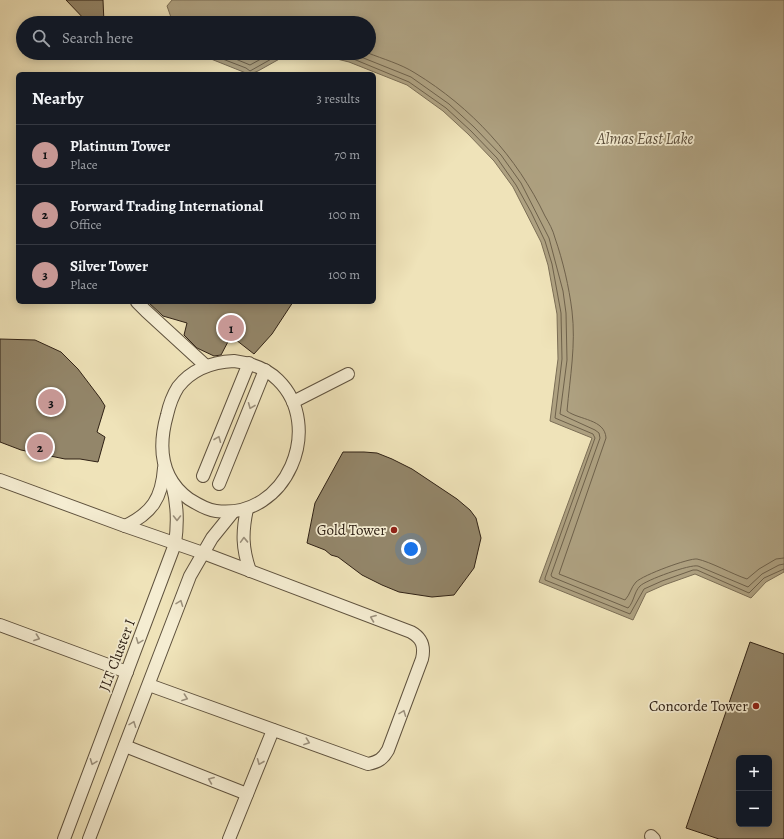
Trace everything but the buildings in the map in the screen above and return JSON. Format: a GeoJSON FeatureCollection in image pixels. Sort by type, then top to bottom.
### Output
{"type":"FeatureCollection","features":[{"type":"Feature","properties":{"kind":"lane"},"geometry":{"type":"LineString","coordinates":[[139,304],[206,366]]}},
{"type":"Feature","properties":{"kind":"lane","name":"JLT Cluster I"},"geometry":{"type":"LineString","coordinates":[[64,839],[175,544],[178,513],[175,496],[161,452],[169,405],[178,387],[191,375],[206,366],[220,362],[234,361],[249,363],[265,370],[277,378],[294,402],[298,422],[297,444],[291,467],[271,496],[260,504],[247,509],[234,512],[215,511],[197,505],[182,494],[170,480]]}},
{"type":"Feature","properties":{"kind":"lane"},"geometry":{"type":"LineString","coordinates":[[203,476],[249,363]]}},
{"type":"Feature","properties":{"kind":"lane"},"geometry":{"type":"LineString","coordinates":[[220,484],[265,370]]}},
{"type":"Feature","properties":{"kind":"lane"},"geometry":{"type":"LineString","coordinates":[[294,402],[348,374]]}},
{"type":"Feature","properties":{"kind":"lane"},"geometry":{"type":"LineString","coordinates":[[125,526],[139,520],[150,509],[159,496],[163,481],[164,465]]}},
{"type":"Feature","properties":{"kind":"lane"},"geometry":{"type":"LineString","coordinates":[[0,480],[203,553],[410,632],[418,636],[424,651],[388,750],[384,758],[368,764],[149,685]]}},
{"type":"Feature","properties":{"kind":"lane"},"geometry":{"type":"LineString","coordinates":[[247,509],[243,540],[245,556],[250,571]]}},
{"type":"Feature","properties":{"kind":"lane"},"geometry":{"type":"LineString","coordinates":[[89,839],[190,576],[212,538],[234,512]]}},
{"type":"Feature","properties":{"kind":"lane"},"geometry":{"type":"LineString","coordinates":[[0,625],[127,672]]}},
{"type":"Feature","properties":{"kind":"lane"},"geometry":{"type":"LineString","coordinates":[[229,839],[273,730]]}},
{"type":"Feature","properties":{"kind":"lane"},"geometry":{"type":"LineString","coordinates":[[124,746],[247,794]]}},
{"type":"Feature","properties":{"kind":"water","name":"Almas East Lake"},"geometry":{"type":"Polygon","coordinates":[[[172,0],[784,0],[784,572],[766,582],[751,598],[695,574],[646,593],[633,620],[539,582],[592,438],[550,421],[558,359],[557,314],[548,265],[541,242],[513,187],[494,161],[443,111],[407,85],[341,60],[376,60],[376,16],[171,16],[167,6],[172,0]]]}},
{"type":"Feature","properties":{"kind":"water"},"geometry":{"type":"Polygon","coordinates":[[[214,60],[278,60],[256,72],[244,72],[214,60]]]}},
{"type":"Feature","properties":{"kind":"place","name":"Platinum Tower"},"geometry":{"type":"Point","coordinates":[231,328]}},
{"type":"Feature","properties":{"kind":"place","name":"Silver Tower"},"geometry":{"type":"Point","coordinates":[51,402]}},
{"type":"Feature","properties":{"kind":"place","name":"Forward Trading International"},"geometry":{"type":"Point","coordinates":[40,447]}},
{"type":"Feature","properties":{"kind":"place","name":"Gold Tower"},"geometry":{"type":"Point","coordinates":[394,530]}},
{"type":"Feature","properties":{"kind":"place","name":"Concorde Tower"},"geometry":{"type":"Point","coordinates":[756,706]}}]}
